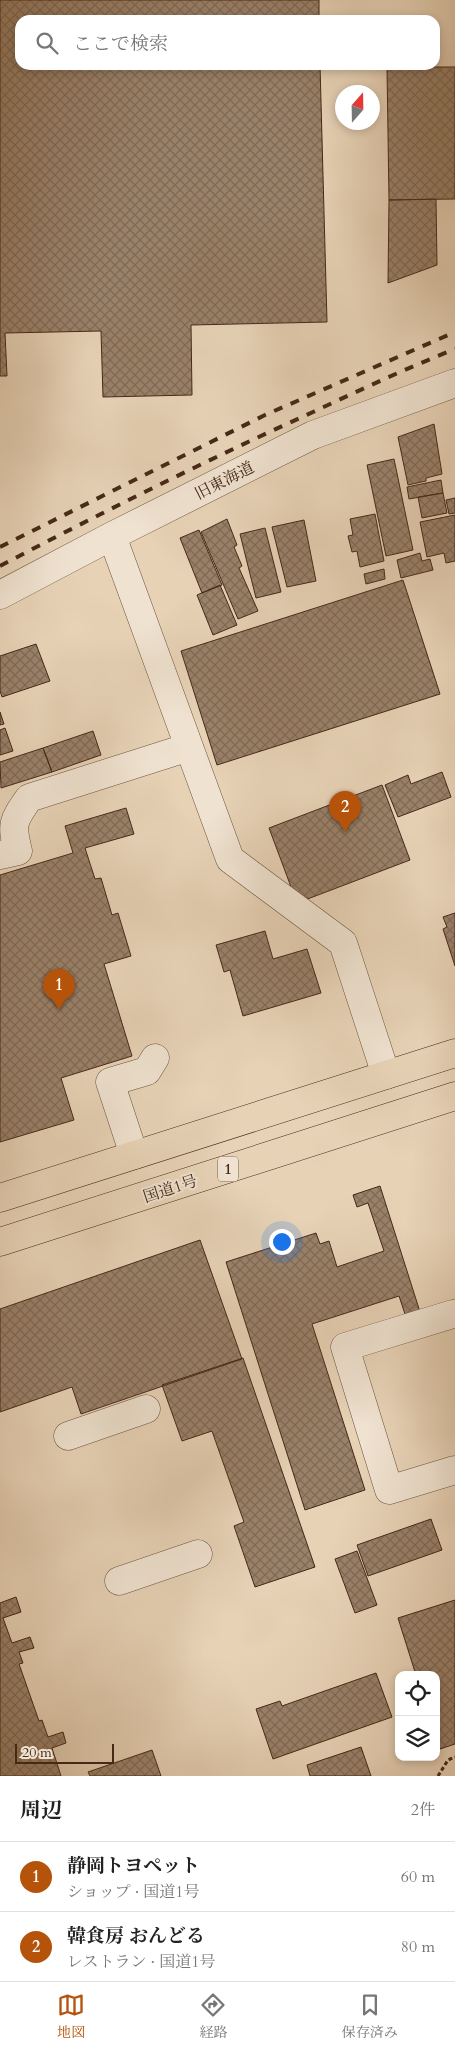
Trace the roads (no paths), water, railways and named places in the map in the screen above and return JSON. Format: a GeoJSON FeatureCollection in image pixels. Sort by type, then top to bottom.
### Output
{"type":"FeatureCollection","features":[{"type":"Feature","properties":{"kind":"highway"},"geometry":{"type":"LineString","coordinates":[[0,1198],[455,1053]]}},
{"type":"Feature","properties":{"kind":"highway","name":"国道1号"},"geometry":{"type":"LineString","coordinates":[[0,1242],[455,1096]]}},
{"type":"Feature","properties":{"kind":"street","name":"旧東海道"},"geometry":{"type":"LineString","coordinates":[[0,595],[112,536],[313,435],[455,383]]}},
{"type":"Feature","properties":{"kind":"street"},"geometry":{"type":"LineString","coordinates":[[112,536],[230,860],[342,943],[386,1076]]}},
{"type":"Feature","properties":{"kind":"street"},"geometry":{"type":"LineString","coordinates":[[0,855],[18,851],[13,833],[15,818],[29,798],[189,747]]}},
{"type":"Feature","properties":{"kind":"street"},"geometry":{"type":"LineString","coordinates":[[134,1155],[110,1082],[147,1071],[155,1058]]}},
{"type":"Feature","properties":{"kind":"street"},"geometry":{"type":"LineString","coordinates":[[453,1314],[344,1347],[389,1490],[455,1470]]}},
{"type":"Feature","properties":{"kind":"street"},"geometry":{"type":"LineString","coordinates":[[68,1436],[146,1409]]}},
{"type":"Feature","properties":{"kind":"street"},"geometry":{"type":"LineString","coordinates":[[120,1581],[198,1554]]}},
{"type":"Feature","properties":{"kind":"railway"},"geometry":{"type":"LineString","coordinates":[[0,547],[265,415],[455,332]]}},
{"type":"Feature","properties":{"kind":"railway"},"geometry":{"type":"LineString","coordinates":[[0,566],[116,506],[234,449],[384,379],[455,349]]}},
{"type":"Feature","properties":{"kind":"place","name":"韓食房 おんどる"},"geometry":{"type":"Point","coordinates":[345,832]}},
{"type":"Feature","properties":{"kind":"place","name":"静岡トヨペット"},"geometry":{"type":"Point","coordinates":[59,1010]}}]}
